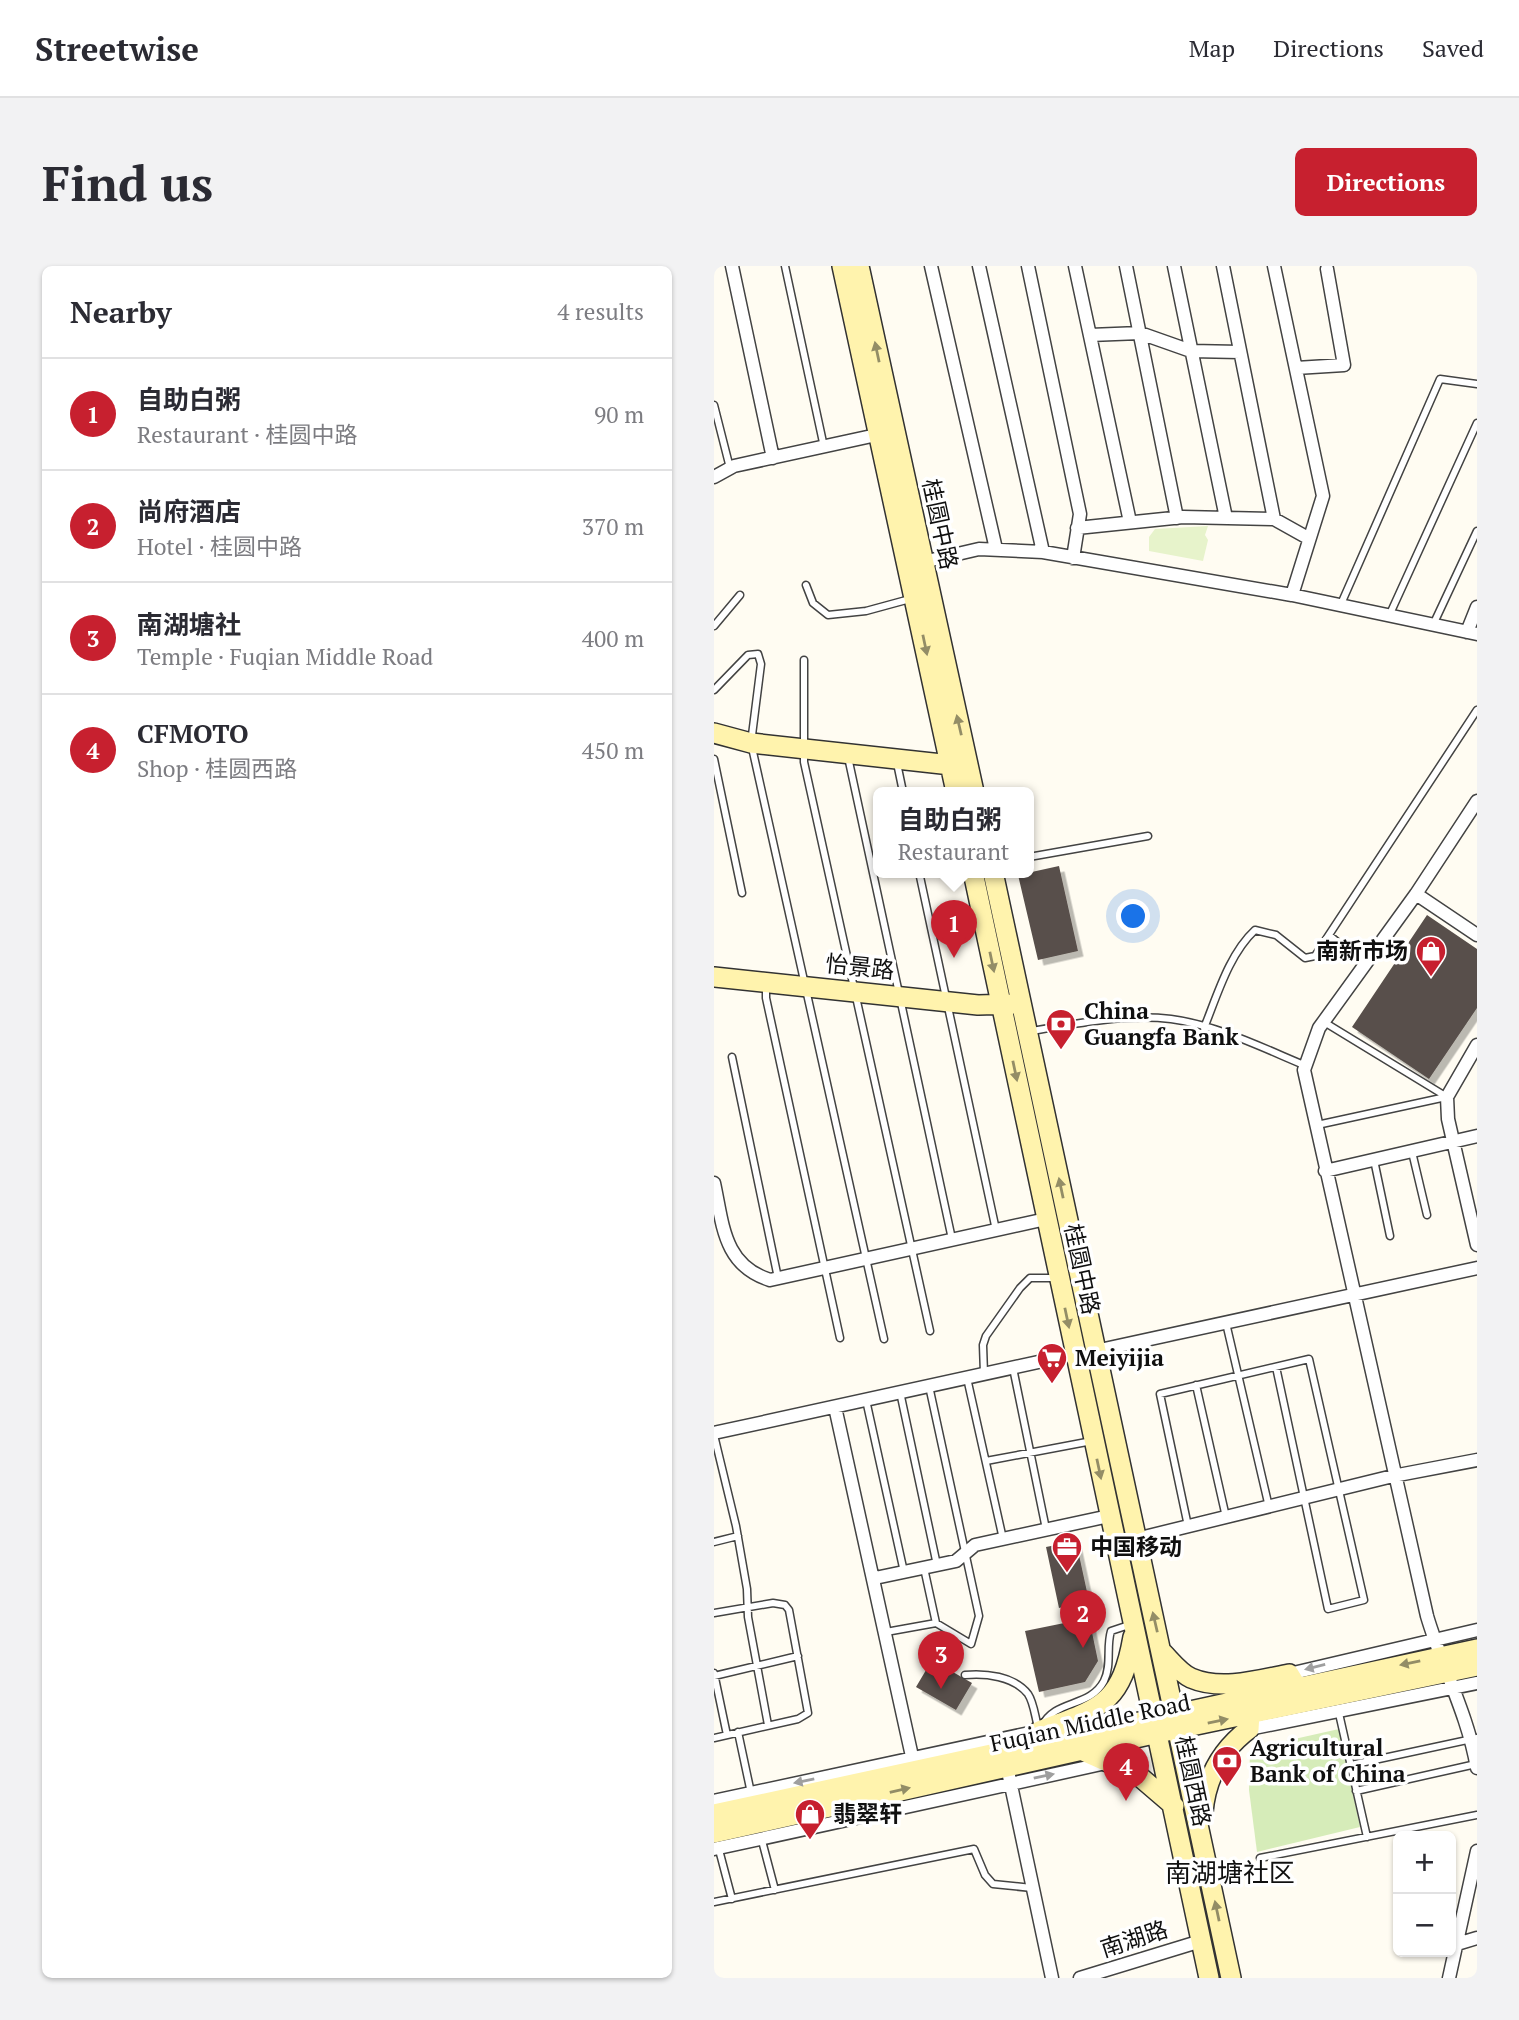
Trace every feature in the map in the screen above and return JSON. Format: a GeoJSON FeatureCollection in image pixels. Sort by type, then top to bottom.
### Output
{"type":"FeatureCollection","features":[{"type":"Feature","properties":{"kind":"main road","name":"桂圆中路"},"geometry":{"type":"LineString","coordinates":[[842,266],[881,434],[973,787]]}},
{"type":"Feature","properties":{"kind":"main road","name":"桂圆中路"},"geometry":{"type":"LineString","coordinates":[[859,266],[916,564],[915,597],[955,787]]}},
{"type":"Feature","properties":{"kind":"main road"},"geometry":{"type":"LineString","coordinates":[[714,733],[751,743],[951,765]]}},
{"type":"Feature","properties":{"kind":"main road","name":"桂圆中路"},"geometry":{"type":"LineString","coordinates":[[974,878],[1109,1516],[1156,1725]]}},
{"type":"Feature","properties":{"kind":"main road","name":"桂圆中路"},"geometry":{"type":"LineString","coordinates":[[994,878],[1177,1721]]}},
{"type":"Feature","properties":{"kind":"main road","name":"怡景路"},"geometry":{"type":"LineString","coordinates":[[714,977],[899,997],[1001,1005],[1021,1003]]}},
{"type":"Feature","properties":{"kind":"main road"},"geometry":{"type":"LineString","coordinates":[[1075,1354],[1095,1351]]}},
{"type":"Feature","properties":{"kind":"main road"},"geometry":{"type":"LineString","coordinates":[[1040,1737],[1111,1698],[1121,1683],[1129,1662],[1134,1626]]}},
{"type":"Feature","properties":{"kind":"main road","name":"Fuqian Middle Road"},"geometry":{"type":"LineString","coordinates":[[1177,1721],[1250,1722],[1443,1664],[1477,1649]]}},
{"type":"Feature","properties":{"kind":"main road"},"geometry":{"type":"LineString","coordinates":[[1162,1652],[1189,1677],[1204,1682],[1293,1681]]}},
{"type":"Feature","properties":{"kind":"main road","name":"Fuqian Middle Road"},"geometry":{"type":"LineString","coordinates":[[1443,1664],[1477,1666]]}},
{"type":"Feature","properties":{"kind":"main road","name":"Fuqian Middle Road"},"geometry":{"type":"LineString","coordinates":[[1008,1767],[1040,1737],[1177,1721],[1293,1681],[1335,1696]]}},
{"type":"Feature","properties":{"kind":"main road","name":"桂圆西路"},"geometry":{"type":"LineString","coordinates":[[1177,1721],[1231,1978]]}},
{"type":"Feature","properties":{"kind":"main road"},"geometry":{"type":"LineString","coordinates":[[1203,1842],[1205,1789],[1220,1760],[1250,1722]]}},
{"type":"Feature","properties":{"kind":"main road","name":"Fuqian Middle Road"},"geometry":{"type":"LineString","coordinates":[[756,1814],[1008,1767],[1081,1750],[1156,1725]]}},
{"type":"Feature","properties":{"kind":"main road","name":"桂圆西路"},"geometry":{"type":"LineString","coordinates":[[1156,1725],[1209,1978]]}},
{"type":"Feature","properties":{"kind":"main road","name":"Fuqian Middle Road"},"geometry":{"type":"LineString","coordinates":[[715,1834],[756,1814],[914,1764],[983,1749],[1008,1767]]}},
{"type":"Feature","properties":{"kind":"main road"},"geometry":{"type":"LineString","coordinates":[[1081,1750],[1146,1781],[1174,1806]]}},
{"type":"Feature","properties":{"kind":"street"},"geometry":{"type":"LineString","coordinates":[[732,266],[773,458]]}},
{"type":"Feature","properties":{"kind":"street"},"geometry":{"type":"LineString","coordinates":[[931,266],[996,549]]}},
{"type":"Feature","properties":{"kind":"street"},"geometry":{"type":"LineString","coordinates":[[979,266],[1043,552]]}},
{"type":"Feature","properties":{"kind":"street"},"geometry":{"type":"LineString","coordinates":[[1028,266],[1080,514],[1073,558]]}},
{"type":"Feature","properties":{"kind":"street"},"geometry":{"type":"LineString","coordinates":[[1075,266],[1130,523]]}},
{"type":"Feature","properties":{"kind":"street"},"geometry":{"type":"LineString","coordinates":[[1126,266],[1177,518]]}},
{"type":"Feature","properties":{"kind":"street"},"geometry":{"type":"LineString","coordinates":[[1174,266],[1226,518]]}},
{"type":"Feature","properties":{"kind":"street"},"geometry":{"type":"LineString","coordinates":[[1223,266],[1274,519]]}},
{"type":"Feature","properties":{"kind":"street"},"geometry":{"type":"LineString","coordinates":[[1274,266],[1323,496],[1292,595]]}},
{"type":"Feature","properties":{"kind":"street"},"geometry":{"type":"LineString","coordinates":[[1296,368],[1344,365],[1327,269]]}},
{"type":"Feature","properties":{"kind":"street"},"geometry":{"type":"LineString","coordinates":[[1090,335],[1140,333],[1192,351],[1240,352]]}},
{"type":"Feature","properties":{"kind":"street"},"geometry":{"type":"LineString","coordinates":[[714,477],[730,468],[881,434]]}},
{"type":"Feature","properties":{"kind":"street"},"geometry":{"type":"LineString","coordinates":[[1077,528],[1177,518],[1274,519],[1308,538]]}},
{"type":"Feature","properties":{"kind":"street"},"geometry":{"type":"LineString","coordinates":[[916,564],[979,549],[1043,552],[1292,595],[1472,633],[1477,607]]}},
{"type":"Feature","properties":{"kind":"street"},"geometry":{"type":"LineString","coordinates":[[1477,801],[1416,894],[1324,1022],[1304,1065],[1325,1171],[1394,1476],[1443,1664],[1474,1738],[1477,1766]]}},
{"type":"Feature","properties":{"kind":"street"},"geometry":{"type":"LineString","coordinates":[[1416,894],[1477,935]]}},
{"type":"Feature","properties":{"kind":"street"},"geometry":{"type":"LineString","coordinates":[[1477,1045],[1447,1097],[1453,1142],[1477,1245]]}},
{"type":"Feature","properties":{"kind":"street"},"geometry":{"type":"LineString","coordinates":[[1325,1171],[1477,1136]]}},
{"type":"Feature","properties":{"kind":"street"},"geometry":{"type":"LineString","coordinates":[[714,1183],[732,1255],[764,1278],[779,1279],[1046,1219]]}},
{"type":"Feature","properties":{"kind":"street"},"geometry":{"type":"LineString","coordinates":[[1095,1351],[1352,1293],[1477,1268]]}},
{"type":"Feature","properties":{"kind":"street"},"geometry":{"type":"LineString","coordinates":[[714,1434],[1075,1354]]}},
{"type":"Feature","properties":{"kind":"street"},"geometry":{"type":"LineString","coordinates":[[835,1407],[875,1578],[914,1764]]}},
{"type":"Feature","properties":{"kind":"street"},"geometry":{"type":"LineString","coordinates":[[1136,1539],[1394,1476],[1477,1460]]}},
{"type":"Feature","properties":{"kind":"street"},"geometry":{"type":"LineString","coordinates":[[875,1578],[956,1561],[975,1545],[1109,1516]]}},
{"type":"Feature","properties":{"kind":"street"},"geometry":{"type":"LineString","coordinates":[[1443,1664],[1477,1630]]}},
{"type":"Feature","properties":{"kind":"street"},"geometry":{"type":"LineString","coordinates":[[1293,1681],[1443,1664],[1477,1683]]}},
{"type":"Feature","properties":{"kind":"street"},"geometry":{"type":"LineString","coordinates":[[983,1749],[1040,1737]]}},
{"type":"Feature","properties":{"kind":"street"},"geometry":{"type":"LineString","coordinates":[[1052,1978],[1008,1767],[1106,1763]]}},
{"type":"Feature","properties":{"kind":"street"},"geometry":{"type":"LineString","coordinates":[[714,1801],[756,1814]]}},
{"type":"Feature","properties":{"kind":"street"},"geometry":{"type":"LineString","coordinates":[[1449,1978],[1477,1851]]}},
{"type":"Feature","properties":{"kind":"street"},"geometry":{"type":"LineString","coordinates":[[1457,1944],[1477,1938]]}},
{"type":"Feature","properties":{"kind":"street","name":"南湖路"},"geometry":{"type":"LineString","coordinates":[[1080,1978],[1202,1941]]}},
{"type":"Feature","properties":{"kind":"lane"},"geometry":{"type":"LineString","coordinates":[[785,266],[824,447]]}},
{"type":"Feature","properties":{"kind":"lane"},"geometry":{"type":"LineString","coordinates":[[1340,606],[1440,379],[1477,384]]}},
{"type":"Feature","properties":{"kind":"lane"},"geometry":{"type":"LineString","coordinates":[[714,405],[730,468]]}},
{"type":"Feature","properties":{"kind":"lane"},"geometry":{"type":"LineString","coordinates":[[1389,616],[1477,423]]}},
{"type":"Feature","properties":{"kind":"lane"},"geometry":{"type":"LineString","coordinates":[[1433,625],[1477,531]]}},
{"type":"Feature","properties":{"kind":"lane"},"geometry":{"type":"LineString","coordinates":[[806,585],[813,603],[828,615],[866,611],[915,597]]}},
{"type":"Feature","properties":{"kind":"lane"},"geometry":{"type":"LineString","coordinates":[[714,626],[740,595]]}},
{"type":"Feature","properties":{"kind":"lane"},"geometry":{"type":"LineString","coordinates":[[714,690],[748,655],[758,654],[761,664],[751,743],[884,1339]]}},
{"type":"Feature","properties":{"kind":"lane"},"geometry":{"type":"LineString","coordinates":[[804,660],[802,749],[853,992],[930,1331]]}},
{"type":"Feature","properties":{"kind":"lane"},"geometry":{"type":"LineString","coordinates":[[1204,1028],[1245,939],[1255,930],[1276,935],[1308,959],[1315,956],[1477,710]]}},
{"type":"Feature","properties":{"kind":"lane"},"geometry":{"type":"LineString","coordinates":[[848,754],[873,873]]}},
{"type":"Feature","properties":{"kind":"lane"},"geometry":{"type":"LineString","coordinates":[[714,759],[742,893]]}},
{"type":"Feature","properties":{"kind":"lane"},"geometry":{"type":"LineString","coordinates":[[896,759],[902,787]]}},
{"type":"Feature","properties":{"kind":"lane"},"geometry":{"type":"LineString","coordinates":[[1034,856],[1148,836]]}},
{"type":"Feature","properties":{"kind":"lane"},"geometry":{"type":"LineString","coordinates":[[874,878],[953,1241]]}},
{"type":"Feature","properties":{"kind":"lane"},"geometry":{"type":"LineString","coordinates":[[920,878],[997,1231]]}},
{"type":"Feature","properties":{"kind":"lane"},"geometry":{"type":"LineString","coordinates":[[1329,935],[1365,964]]}},
{"type":"Feature","properties":{"kind":"lane"},"geometry":{"type":"LineString","coordinates":[[767,982],[766,998],[840,1338]]}},
{"type":"Feature","properties":{"kind":"lane"},"geometry":{"type":"LineString","coordinates":[[1028,1032],[1074,1024],[1148,1018],[1174,1019],[1304,1065]]}},
{"type":"Feature","properties":{"kind":"lane"},"geometry":{"type":"LineString","coordinates":[[1324,1022],[1447,1097]]}},
{"type":"Feature","properties":{"kind":"lane"},"geometry":{"type":"LineString","coordinates":[[732,1057],[779,1279]]}},
{"type":"Feature","properties":{"kind":"lane"},"geometry":{"type":"LineString","coordinates":[[1315,1125],[1447,1097]]}},
{"type":"Feature","properties":{"kind":"lane"},"geometry":{"type":"LineString","coordinates":[[1412,1152],[1427,1215]]}},
{"type":"Feature","properties":{"kind":"lane"},"geometry":{"type":"LineString","coordinates":[[1374,1160],[1390,1236]]}},
{"type":"Feature","properties":{"kind":"lane"},"geometry":{"type":"LineString","coordinates":[[984,1374],[983,1346],[986,1336],[1020,1288],[1030,1279],[1059,1278]]}},
{"type":"Feature","properties":{"kind":"lane"},"geometry":{"type":"LineString","coordinates":[[1226,1323],[1269,1507]]}},
{"type":"Feature","properties":{"kind":"lane"},"geometry":{"type":"LineString","coordinates":[[1188,1526],[1160,1394],[1309,1359],[1364,1600],[1328,1609],[1276,1367]]}},
{"type":"Feature","properties":{"kind":"lane"},"geometry":{"type":"LineString","coordinates":[[1013,1368],[1046,1530]]}},
{"type":"Feature","properties":{"kind":"lane"},"geometry":{"type":"LineString","coordinates":[[967,1378],[1003,1539]]}},
{"type":"Feature","properties":{"kind":"lane"},"geometry":{"type":"LineString","coordinates":[[1196,1385],[1226,1517]]}},
{"type":"Feature","properties":{"kind":"lane"},"geometry":{"type":"LineString","coordinates":[[886,1632],[936,1623],[971,1644],[979,1610],[929,1386]]}},
{"type":"Feature","properties":{"kind":"lane"},"geometry":{"type":"LineString","coordinates":[[900,1392],[937,1565]]}},
{"type":"Feature","properties":{"kind":"lane"},"geometry":{"type":"LineString","coordinates":[[866,1400],[904,1572]]}},
{"type":"Feature","properties":{"kind":"lane"},"geometry":{"type":"LineString","coordinates":[[714,1434],[738,1536],[768,1725]]}},
{"type":"Feature","properties":{"kind":"lane"},"geometry":{"type":"LineString","coordinates":[[986,1461],[1094,1441]]}},
{"type":"Feature","properties":{"kind":"lane"},"geometry":{"type":"LineString","coordinates":[[714,1480],[723,1478]]}},
{"type":"Feature","properties":{"kind":"lane"},"geometry":{"type":"LineString","coordinates":[[714,1542],[738,1536]]}},
{"type":"Feature","properties":{"kind":"lane"},"geometry":{"type":"LineString","coordinates":[[924,1568],[936,1623]]}},
{"type":"Feature","properties":{"kind":"lane"},"geometry":{"type":"LineString","coordinates":[[714,1613],[773,1603],[785,1605],[799,1656],[808,1713],[799,1719],[714,1738]]}},
{"type":"Feature","properties":{"kind":"lane"},"geometry":{"type":"LineString","coordinates":[[727,1735],[714,1674],[799,1656]]}},
{"type":"Feature","properties":{"kind":"lane"},"geometry":{"type":"LineString","coordinates":[[965,1675],[981,1673],[1004,1679],[1027,1692],[1040,1737]]}},
{"type":"Feature","properties":{"kind":"lane"},"geometry":{"type":"LineString","coordinates":[[1335,1696],[1367,1837]]}},
{"type":"Feature","properties":{"kind":"lane"},"geometry":{"type":"LineString","coordinates":[[738,1732],[775,1890]]}},
{"type":"Feature","properties":{"kind":"lane"},"geometry":{"type":"LineString","coordinates":[[1351,1765],[1474,1738]]}},
{"type":"Feature","properties":{"kind":"lane"},"geometry":{"type":"LineString","coordinates":[[1356,1791],[1477,1766]]}},
{"type":"Feature","properties":{"kind":"lane"},"geometry":{"type":"LineString","coordinates":[[1260,1858],[1477,1815]]}},
{"type":"Feature","properties":{"kind":"lane"},"geometry":{"type":"LineString","coordinates":[[715,1834],[732,1899]]}},
{"type":"Feature","properties":{"kind":"lane"},"geometry":{"type":"LineString","coordinates":[[714,1902],[974,1849],[985,1875],[993,1884],[1032,1888]]}},
{"type":"Feature","properties":{"kind":"green space"},"geometry":{"type":"Polygon","coordinates":[[[1208,526],[1203,561],[1149,551],[1149,537],[1155,529],[1208,526]]]}},
{"type":"Feature","properties":{"kind":"green space"},"geometry":{"type":"Polygon","coordinates":[[[1339,1729],[1360,1827],[1257,1852],[1249,1790],[1250,1749],[1339,1729]]]}},
{"type":"Feature","properties":{"kind":"building"},"geometry":{"type":"Polygon","coordinates":[[[1059,866],[1078,951],[1038,960],[1019,878],[1034,878],[1034,871],[1059,866]]]}},
{"type":"Feature","properties":{"kind":"building","name":"南新市场"},"geometry":{"type":"Polygon","coordinates":[[[1427,915],[1477,949],[1477,1008],[1429,1079],[1352,1027],[1427,915]]]}},
{"type":"Feature","properties":{"kind":"building","name":"中国移动"},"geometry":{"type":"Polygon","coordinates":[[[1076,1541],[1089,1601],[1059,1608],[1046,1547],[1076,1541]]]}},
{"type":"Feature","properties":{"kind":"building"},"geometry":{"type":"Polygon","coordinates":[[[1089,1618],[1098,1661],[1085,1682],[1039,1692],[1025,1631],[1089,1618]]]}},
{"type":"Feature","properties":{"kind":"building"},"geometry":{"type":"Polygon","coordinates":[[[932,1660],[972,1683],[956,1710],[916,1687],[932,1660]]]}},
{"type":"Feature","properties":{"kind":"place","name":"自助白粥"},"geometry":{"type":"Point","coordinates":[954,958]}},
{"type":"Feature","properties":{"kind":"place","name":"南新市场"},"geometry":{"type":"Point","coordinates":[1431,978]}},
{"type":"Feature","properties":{"kind":"place","name":"China Guangfa Bank"},"geometry":{"type":"Point","coordinates":[1061,1051]}},
{"type":"Feature","properties":{"kind":"place","name":"Meiyijia"},"geometry":{"type":"Point","coordinates":[1052,1385]}},
{"type":"Feature","properties":{"kind":"place","name":"中国移动"},"geometry":{"type":"Point","coordinates":[1067,1574]}},
{"type":"Feature","properties":{"kind":"place","name":"尚府酒店"},"geometry":{"type":"Point","coordinates":[1083,1648]}},
{"type":"Feature","properties":{"kind":"place","name":"南湖塘社"},"geometry":{"type":"Point","coordinates":[941,1689]}},
{"type":"Feature","properties":{"kind":"place","name":"Agricultural Bank of China"},"geometry":{"type":"Point","coordinates":[1227,1788]}},
{"type":"Feature","properties":{"kind":"place","name":"CFMOTO"},"geometry":{"type":"Point","coordinates":[1126,1801]}},
{"type":"Feature","properties":{"kind":"place","name":"翡翠轩"},"geometry":{"type":"Point","coordinates":[810,1841]}},
{"type":"Feature","properties":{"kind":"district","name":"南湖塘社区"},"geometry":{"type":"Point","coordinates":[1230,1873]}}]}
